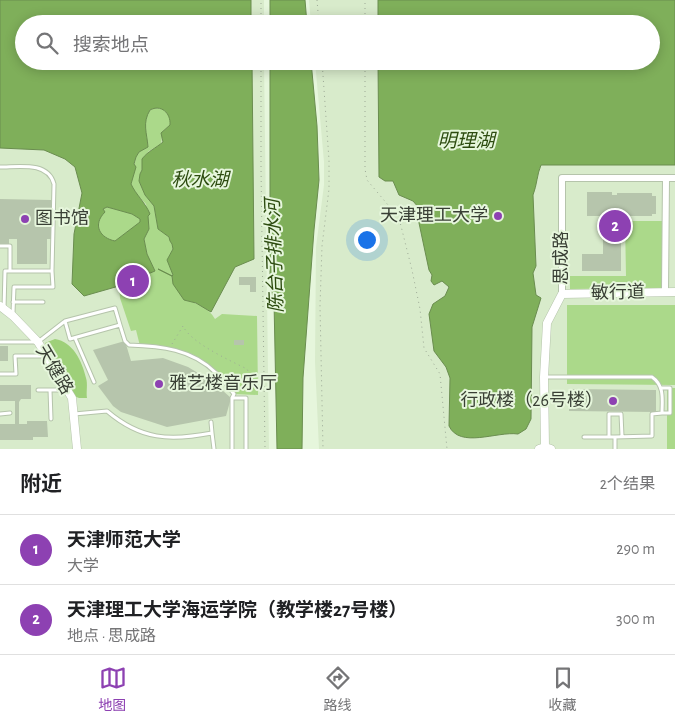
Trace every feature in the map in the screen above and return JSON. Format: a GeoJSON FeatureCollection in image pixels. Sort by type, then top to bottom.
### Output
{"type":"FeatureCollection","features":[{"type":"Feature","properties":{"kind":"street","name":"思成路"},"geometry":{"type":"LineString","coordinates":[[545,448],[544,377],[547,324],[562,294],[562,178],[675,178]]}},
{"type":"Feature","properties":{"kind":"street"},"geometry":{"type":"LineString","coordinates":[[665,292],[666,178]]}},
{"type":"Feature","properties":{"kind":"street","name":"敏行道"},"geometry":{"type":"LineString","coordinates":[[562,294],[675,292]]}},
{"type":"Feature","properties":{"kind":"street","name":"天健路"},"geometry":{"type":"LineString","coordinates":[[2,308],[13,316],[38,342],[72,398],[77,449]]}},
{"type":"Feature","properties":{"kind":"lane"},"geometry":{"type":"LineString","coordinates":[[0,167],[39,168],[52,176],[54,184],[53,287],[14,286],[13,316]]}},
{"type":"Feature","properties":{"kind":"lane"},"geometry":{"type":"LineString","coordinates":[[0,246],[10,246],[10,271]]}},
{"type":"Feature","properties":{"kind":"lane"},"geometry":{"type":"LineString","coordinates":[[2,308],[5,271],[52,271]]}},
{"type":"Feature","properties":{"kind":"lane"},"geometry":{"type":"LineString","coordinates":[[13,302],[43,302]]}},
{"type":"Feature","properties":{"kind":"lane"},"geometry":{"type":"LineString","coordinates":[[0,342],[38,342],[65,321],[115,308],[125,341],[129,345],[156,346],[170,349],[195,358],[217,373],[234,394],[232,398],[232,449]]}},
{"type":"Feature","properties":{"kind":"lane"},"geometry":{"type":"LineString","coordinates":[[65,321],[70,339],[120,325]]}},
{"type":"Feature","properties":{"kind":"lane"},"geometry":{"type":"LineString","coordinates":[[75,338],[94,382]]}},
{"type":"Feature","properties":{"kind":"lane"},"geometry":{"type":"LineString","coordinates":[[0,374],[16,374],[15,356],[46,356]]}},
{"type":"Feature","properties":{"kind":"lane"},"geometry":{"type":"LineString","coordinates":[[544,377],[652,377],[657,380],[662,388],[662,413]]}},
{"type":"Feature","properties":{"kind":"lane"},"geometry":{"type":"LineString","coordinates":[[584,437],[652,436],[652,414],[670,413],[670,388],[662,388]]}},
{"type":"Feature","properties":{"kind":"lane"},"geometry":{"type":"LineString","coordinates":[[38,390],[67,390]]}},
{"type":"Feature","properties":{"kind":"lane"},"geometry":{"type":"LineString","coordinates":[[50,390],[51,419]]}},
{"type":"Feature","properties":{"kind":"lane"},"geometry":{"type":"LineString","coordinates":[[232,398],[246,398],[246,449]]}},
{"type":"Feature","properties":{"kind":"lane"},"geometry":{"type":"LineString","coordinates":[[74,414],[107,411],[131,428],[165,438],[187,438],[212,434]]}},
{"type":"Feature","properties":{"kind":"lane"},"geometry":{"type":"LineString","coordinates":[[0,414],[10,414]]}},
{"type":"Feature","properties":{"kind":"lane"},"geometry":{"type":"LineString","coordinates":[[609,437],[608,414],[621,414],[622,436]]}},
{"type":"Feature","properties":{"kind":"lane"},"geometry":{"type":"LineString","coordinates":[[211,422],[214,449]]}},
{"type":"Feature","properties":{"kind":"lane"},"geometry":{"type":"LineString","coordinates":[[615,436],[615,449]]}},
{"type":"Feature","properties":{"kind":"path"},"geometry":{"type":"LineString","coordinates":[[261,15],[262,0]]}},
{"type":"Feature","properties":{"kind":"path"},"geometry":{"type":"LineString","coordinates":[[317,0],[318,15]]}},
{"type":"Feature","properties":{"kind":"path"},"geometry":{"type":"LineString","coordinates":[[365,0],[365,15]]}},
{"type":"Feature","properties":{"kind":"path"},"geometry":{"type":"LineString","coordinates":[[261,70],[265,449]]}},
{"type":"Feature","properties":{"kind":"path"},"geometry":{"type":"LineString","coordinates":[[323,70],[329,160],[329,189],[322,246],[320,306],[323,449]]}},
{"type":"Feature","properties":{"kind":"path"},"geometry":{"type":"LineString","coordinates":[[365,70],[365,169],[367,180],[399,218],[420,310],[424,348],[440,374],[447,449]]}},
{"type":"Feature","properties":{"kind":"path"},"geometry":{"type":"LineString","coordinates":[[170,349],[183,326],[186,333],[206,347],[247,369],[250,375],[250,394],[246,398]]}},
{"type":"Feature","properties":{"kind":"shaded area"},"geometry":{"type":"Polygon","coordinates":[[[0,0],[264,0],[264,15],[15,15],[15,70],[264,70],[269,449],[0,449],[0,0]]]}},
{"type":"Feature","properties":{"kind":"shaded area","name":"天津理工大学"},"geometry":{"type":"Polygon","coordinates":[[[309,0],[675,0],[675,449],[319,449],[315,362],[316,247],[324,185],[324,162],[316,70],[660,70],[660,15],[310,15],[309,0]]]}},
{"type":"Feature","properties":{"kind":"shaded area"},"geometry":{"type":"Polygon","coordinates":[[[154,108],[163,109],[170,117],[170,125],[163,131],[161,144],[149,151],[142,159],[139,181],[145,195],[154,206],[158,229],[172,242],[173,249],[168,260],[173,272],[172,277],[184,300],[202,306],[215,319],[222,314],[257,316],[258,395],[234,394],[217,375],[198,359],[178,350],[140,346],[136,330],[131,331],[120,298],[119,286],[155,271],[147,254],[144,239],[149,229],[146,204],[135,193],[131,184],[136,157],[139,152],[148,147],[145,120],[149,111],[154,108]]]}},
{"type":"Feature","properties":{"kind":"shaded area"},"geometry":{"type":"Polygon","coordinates":[[[107,207],[132,214],[140,219],[140,222],[115,241],[105,237],[98,226],[105,212],[103,209],[107,207]]]}},
{"type":"Feature","properties":{"kind":"shaded area"},"geometry":{"type":"Polygon","coordinates":[[[625,221],[662,221],[663,288],[570,289],[570,276],[626,276],[625,221]]]}},
{"type":"Feature","properties":{"kind":"shaded area"},"geometry":{"type":"Polygon","coordinates":[[[567,305],[675,305],[675,385],[567,384],[567,305]]]}},
{"type":"Feature","properties":{"kind":"shaded area"},"geometry":{"type":"Polygon","coordinates":[[[55,339],[67,344],[76,353],[87,380],[87,398],[74,396],[62,370],[45,343],[55,339]]]}},
{"type":"Feature","properties":{"kind":"shaded area"},"geometry":{"type":"Polygon","coordinates":[[[667,388],[675,388],[675,449],[667,449],[667,388]]]}},
{"type":"Feature","properties":{"kind":"water","name":"秋水湖"},"geometry":{"type":"Polygon","coordinates":[[[0,0],[251,0],[251,15],[15,15],[15,70],[252,70],[254,259],[235,267],[211,312],[196,303],[184,300],[173,284],[173,275],[167,260],[173,249],[172,244],[169,237],[158,229],[154,206],[145,195],[139,181],[142,159],[163,142],[161,133],[170,125],[169,117],[165,111],[158,108],[150,110],[146,119],[148,147],[139,152],[136,157],[134,164],[136,167],[131,184],[150,214],[148,216],[149,229],[144,239],[147,254],[155,271],[119,286],[84,296],[72,284],[74,234],[82,193],[75,167],[65,159],[44,150],[0,148],[0,0]],[[107,207],[103,209],[105,212],[98,226],[105,237],[115,241],[140,222],[140,219],[132,214],[107,207]]]}},
{"type":"Feature","properties":{"kind":"water"},"geometry":{"type":"Polygon","coordinates":[[[270,0],[305,0],[306,15],[270,15],[270,0]]]}},
{"type":"Feature","properties":{"kind":"water","name":"明理湖"},"geometry":{"type":"Polygon","coordinates":[[[378,0],[675,0],[675,165],[541,165],[533,195],[536,266],[533,273],[536,295],[541,298],[532,327],[531,419],[526,429],[518,434],[480,438],[461,437],[454,433],[449,426],[450,378],[446,367],[434,351],[429,314],[433,304],[445,296],[449,287],[442,281],[434,285],[431,281],[432,275],[429,270],[419,223],[419,208],[413,201],[399,195],[393,181],[385,181],[379,177],[378,70],[660,70],[660,15],[378,15],[378,0]]]}},
{"type":"Feature","properties":{"kind":"water","name":"陈台子排水河"},"geometry":{"type":"Polygon","coordinates":[[[270,70],[312,70],[317,126],[319,180],[303,378],[302,449],[277,449],[274,301],[270,287],[270,70]]]}},
{"type":"Feature","properties":{"kind":"building"},"geometry":{"type":"Polygon","coordinates":[[[587,192],[612,192],[612,195],[617,195],[617,193],[652,193],[652,196],[656,196],[656,214],[652,214],[652,216],[621,216],[621,271],[582,271],[582,254],[603,254],[603,236],[609,236],[609,216],[587,216],[587,192]]]}},
{"type":"Feature","properties":{"kind":"building","name":"图书馆"},"geometry":{"type":"Polygon","coordinates":[[[0,199],[51,200],[51,239],[47,239],[47,264],[17,264],[17,239],[9,239],[9,244],[0,244],[0,199]]]}},
{"type":"Feature","properties":{"kind":"building"},"geometry":{"type":"Polygon","coordinates":[[[239,277],[256,277],[256,292],[250,292],[250,285],[239,285],[239,277]]]}},
{"type":"Feature","properties":{"kind":"building"},"geometry":{"type":"Polygon","coordinates":[[[234,340],[244,340],[244,345],[234,345],[234,340]]]}},
{"type":"Feature","properties":{"kind":"building","name":"雅艺楼音乐厅"},"geometry":{"type":"Polygon","coordinates":[[[125,341],[131,361],[163,358],[188,367],[213,382],[231,398],[226,416],[167,427],[121,412],[113,406],[98,386],[108,380],[93,350],[125,341]]]}},
{"type":"Feature","properties":{"kind":"building"},"geometry":{"type":"Polygon","coordinates":[[[0,346],[8,346],[8,361],[0,361],[0,346]]]}},
{"type":"Feature","properties":{"kind":"building"},"geometry":{"type":"Polygon","coordinates":[[[0,385],[31,385],[31,399],[21,399],[19,402],[19,424],[27,424],[27,421],[47,421],[48,437],[33,437],[33,440],[0,440],[0,424],[15,424],[15,401],[0,401],[0,385]]]}},
{"type":"Feature","properties":{"kind":"building","name":"行政楼（26号楼）"},"geometry":{"type":"Polygon","coordinates":[[[570,389],[656,390],[656,412],[569,411],[570,389]]]}},
{"type":"Feature","properties":{"kind":"place","name":"天津理工大学"},"geometry":{"type":"Point","coordinates":[498,216]}},
{"type":"Feature","properties":{"kind":"place","name":"图书馆"},"geometry":{"type":"Point","coordinates":[25,219]}},
{"type":"Feature","properties":{"kind":"place","name":"天津理工大学海运学院（教学楼27号楼）"},"geometry":{"type":"Point","coordinates":[615,226]}},
{"type":"Feature","properties":{"kind":"place","name":"天津师范大学"},"geometry":{"type":"Point","coordinates":[133,281]}},
{"type":"Feature","properties":{"kind":"place","name":"雅艺楼音乐厅"},"geometry":{"type":"Point","coordinates":[159,384]}},
{"type":"Feature","properties":{"kind":"place","name":"行政楼（26号楼）"},"geometry":{"type":"Point","coordinates":[613,401]}}]}
